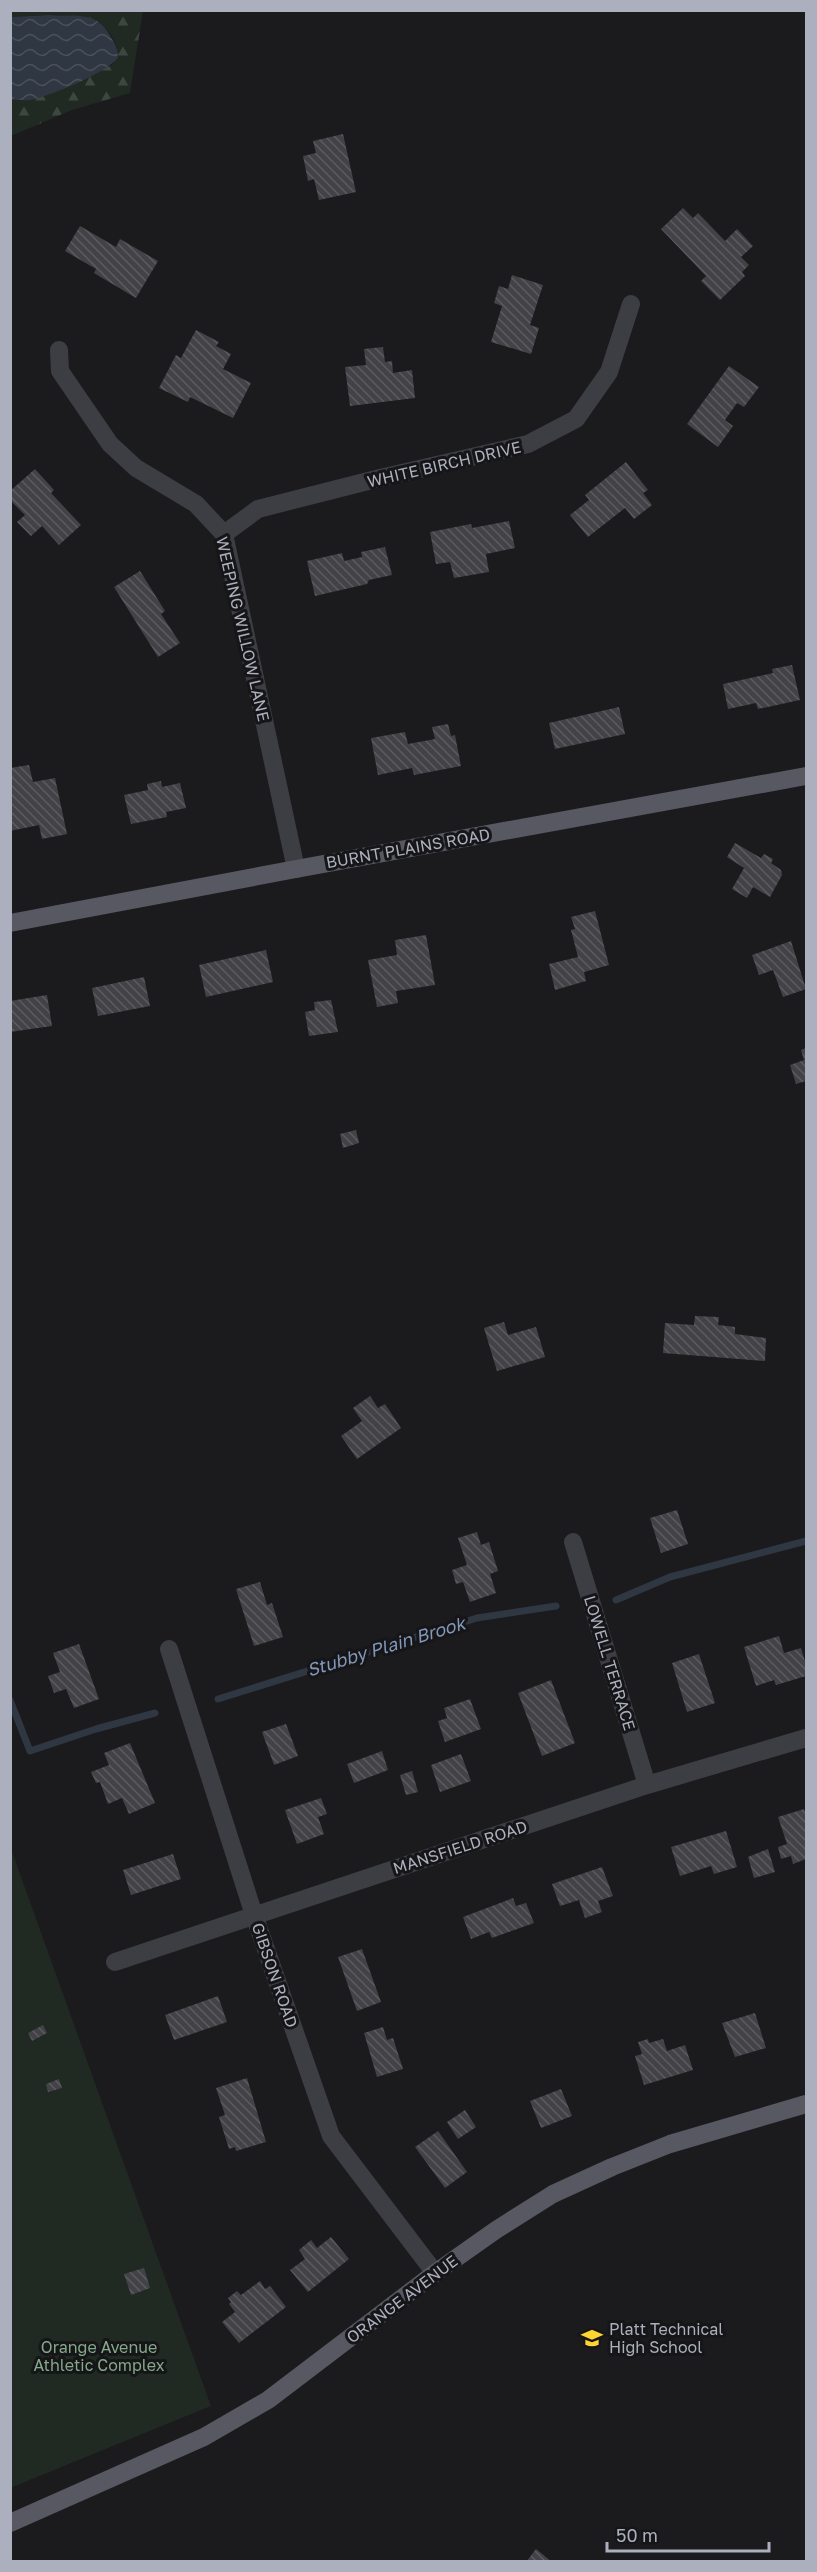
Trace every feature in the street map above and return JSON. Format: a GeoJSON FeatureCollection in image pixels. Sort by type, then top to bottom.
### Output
{"type":"FeatureCollection","features":[{"type":"Feature","properties":{"kind":"main road","name":"BURNT PLAINS ROAD"},"geometry":{"type":"LineString","coordinates":[[10,924],[296,868],[807,776]]}},
{"type":"Feature","properties":{"kind":"main road","name":"ORANGE AVENUE"},"geometry":{"type":"LineString","coordinates":[[10,2523],[204,2437],[268,2400],[435,2273],[553,2194],[670,2144],[807,2104]]}},
{"type":"Feature","properties":{"kind":"street","name":"WHITE BIRCH DRIVE"},"geometry":{"type":"LineString","coordinates":[[224,534],[258,509],[528,444],[576,419],[609,372],[631,304]]}},
{"type":"Feature","properties":{"kind":"street","name":"WEEPING WILLOW LANE"},"geometry":{"type":"LineString","coordinates":[[59,350],[60,371],[110,444],[136,468],[196,504],[224,534],[296,868]]}},
{"type":"Feature","properties":{"kind":"street","name":"LOWELL TERRACE"},"geometry":{"type":"LineString","coordinates":[[573,1542],[647,1785]]}},
{"type":"Feature","properties":{"kind":"street","name":"GIBSON ROAD"},"geometry":{"type":"LineString","coordinates":[[169,1649],[254,1915],[331,2136],[435,2273]]}},
{"type":"Feature","properties":{"kind":"street","name":"MANSFIELD ROAD"},"geometry":{"type":"LineString","coordinates":[[115,1962],[647,1785],[807,1738]]}},
{"type":"Feature","properties":{"kind":"green space"},"geometry":{"type":"Polygon","coordinates":[[[11,11],[143,11],[130,93],[72,110],[11,136],[10,99],[28,100],[112,65],[118,58],[114,41],[106,29],[93,21],[78,16],[61,15],[11,17],[11,11]]]}},
{"type":"Feature","properties":{"kind":"green space","name":"Orange Avenue Athletic Complex"},"geometry":{"type":"Polygon","coordinates":[[[11,1849],[211,2406],[10,2488],[11,1849]]]}},
{"type":"Feature","properties":{"kind":"water"},"geometry":{"type":"Polygon","coordinates":[[[84,16],[98,22],[110,35],[117,49],[118,58],[90,77],[63,89],[30,100],[11,99],[11,17],[84,16]]]}},
{"type":"Feature","properties":{"kind":"building"},"geometry":{"type":"Polygon","coordinates":[[[343,134],[356,192],[319,200],[314,179],[308,181],[303,156],[316,153],[313,141],[343,134]]]}},
{"type":"Feature","properties":{"kind":"building"},"geometry":{"type":"Polygon","coordinates":[[[683,208],[693,218],[698,213],[725,241],[737,229],[753,246],[741,257],[749,265],[742,272],[745,276],[720,300],[701,281],[706,276],[661,229],[683,208]]]}},
{"type":"Feature","properties":{"kind":"building"},"geometry":{"type":"Polygon","coordinates":[[[80,226],[116,247],[120,239],[158,261],[136,298],[94,273],[96,269],[65,251],[80,226]]]}},
{"type":"Feature","properties":{"kind":"building"},"geometry":{"type":"Polygon","coordinates":[[[512,275],[543,285],[530,325],[539,328],[531,354],[491,342],[502,306],[494,303],[499,286],[508,289],[512,275]]]}},
{"type":"Feature","properties":{"kind":"building"},"geometry":{"type":"Polygon","coordinates":[[[196,330],[219,342],[216,346],[231,354],[223,369],[251,383],[233,418],[190,397],[188,402],[159,388],[176,355],[181,358],[196,330]]]}},
{"type":"Feature","properties":{"kind":"building"},"geometry":{"type":"Polygon","coordinates":[[[383,347],[385,362],[392,361],[393,373],[412,370],[415,398],[350,406],[345,367],[366,365],[364,349],[383,347]]]}},
{"type":"Feature","properties":{"kind":"building"},"geometry":{"type":"Polygon","coordinates":[[[729,366],[759,387],[744,407],[737,403],[725,420],[733,426],[718,447],[687,424],[729,366]]]}},
{"type":"Feature","properties":{"kind":"building"},"geometry":{"type":"Polygon","coordinates":[[[626,462],[648,490],[643,493],[652,505],[634,519],[625,508],[588,537],[570,515],[589,500],[585,495],[626,462]]]}},
{"type":"Feature","properties":{"kind":"building"},"geometry":{"type":"Polygon","coordinates":[[[35,469],[54,490],[51,493],[81,525],[59,545],[42,526],[31,536],[17,522],[25,515],[10,500],[10,491],[35,469]]]}},
{"type":"Feature","properties":{"kind":"building"},"geometry":{"type":"Polygon","coordinates":[[[509,521],[515,548],[486,554],[489,572],[454,578],[450,562],[436,564],[430,532],[471,524],[472,528],[509,521]]]}},
{"type":"Feature","properties":{"kind":"building"},"geometry":{"type":"Polygon","coordinates":[[[385,547],[392,575],[369,580],[367,584],[315,596],[307,561],[342,553],[344,561],[362,557],[361,552],[385,547]]]}},
{"type":"Feature","properties":{"kind":"building"},"geometry":{"type":"Polygon","coordinates":[[[140,571],[165,611],[161,614],[180,643],[158,657],[114,587],[140,571]]]}},
{"type":"Feature","properties":{"kind":"building"},"geometry":{"type":"Polygon","coordinates":[[[792,665],[800,700],[758,709],[756,703],[728,709],[723,684],[773,673],[772,669],[792,665]]]}},
{"type":"Feature","properties":{"kind":"building"},"geometry":{"type":"Polygon","coordinates":[[[619,707],[625,734],[555,749],[549,723],[619,707]]]}},
{"type":"Feature","properties":{"kind":"building"},"geometry":{"type":"Polygon","coordinates":[[[448,724],[451,736],[455,735],[461,766],[414,775],[412,768],[378,775],[371,738],[405,732],[408,744],[435,739],[432,727],[448,724]]]}},
{"type":"Feature","properties":{"kind":"building"},"geometry":{"type":"Polygon","coordinates":[[[29,765],[33,782],[55,778],[67,834],[42,839],[39,825],[10,831],[10,768],[29,765]]]}},
{"type":"Feature","properties":{"kind":"building"},"geometry":{"type":"Polygon","coordinates":[[[161,781],[162,787],[180,783],[186,808],[166,812],[167,817],[131,824],[124,795],[148,790],[147,784],[161,781]]]}},
{"type":"Feature","properties":{"kind":"building"},"geometry":{"type":"Polygon","coordinates":[[[735,843],[761,858],[764,854],[773,859],[771,863],[781,870],[782,875],[770,897],[753,887],[747,898],[732,889],[744,868],[727,857],[735,843]]]}},
{"type":"Feature","properties":{"kind":"building"},"geometry":{"type":"Polygon","coordinates":[[[595,911],[609,965],[584,972],[586,981],[555,990],[549,964],[578,957],[571,930],[575,929],[571,917],[595,911]]]}},
{"type":"Feature","properties":{"kind":"building"},"geometry":{"type":"Polygon","coordinates":[[[426,935],[435,985],[396,991],[398,1003],[377,1007],[368,960],[397,955],[395,940],[426,935]]]}},
{"type":"Feature","properties":{"kind":"building"},"geometry":{"type":"Polygon","coordinates":[[[791,941],[806,989],[783,997],[773,970],[759,975],[752,955],[791,941]]]}},
{"type":"Feature","properties":{"kind":"building"},"geometry":{"type":"Polygon","coordinates":[[[266,950],[273,982],[206,997],[199,965],[266,950]]]}},
{"type":"Feature","properties":{"kind":"building"},"geometry":{"type":"Polygon","coordinates":[[[144,977],[150,1006],[98,1016],[92,988],[144,977]]]}},
{"type":"Feature","properties":{"kind":"building"},"geometry":{"type":"Polygon","coordinates":[[[47,995],[52,1026],[10,1032],[10,1001],[47,995]]]}},
{"type":"Feature","properties":{"kind":"building"},"geometry":{"type":"Polygon","coordinates":[[[331,1000],[338,1032],[309,1036],[305,1012],[315,1010],[314,1002],[331,1000]]]}},
{"type":"Feature","properties":{"kind":"building"},"geometry":{"type":"Polygon","coordinates":[[[806,1048],[806,1081],[796,1084],[790,1065],[804,1060],[801,1050],[806,1048]]]}},
{"type":"Feature","properties":{"kind":"building"},"geometry":{"type":"Polygon","coordinates":[[[356,1130],[359,1143],[343,1148],[340,1134],[356,1130]]]}},
{"type":"Feature","properties":{"kind":"building"},"geometry":{"type":"Polygon","coordinates":[[[695,1316],[719,1317],[718,1325],[735,1327],[735,1334],[766,1338],[765,1361],[663,1353],[665,1323],[694,1325],[695,1316]]]}},
{"type":"Feature","properties":{"kind":"building"},"geometry":{"type":"Polygon","coordinates":[[[504,1322],[508,1335],[536,1327],[545,1357],[497,1371],[484,1328],[504,1322]]]}},
{"type":"Feature","properties":{"kind":"building"},"geometry":{"type":"Polygon","coordinates":[[[370,1396],[378,1408],[385,1404],[401,1428],[357,1459],[341,1436],[362,1421],[353,1408],[370,1396]]]}},
{"type":"Feature","properties":{"kind":"building"},"geometry":{"type":"Polygon","coordinates":[[[677,1510],[688,1544],[661,1553],[650,1518],[677,1510]]]}},
{"type":"Feature","properties":{"kind":"building"},"geometry":{"type":"Polygon","coordinates":[[[477,1532],[481,1545],[489,1542],[498,1571],[490,1574],[496,1593],[470,1602],[463,1582],[456,1584],[452,1570],[467,1565],[458,1538],[477,1532]]]}},
{"type":"Feature","properties":{"kind":"building"},"geometry":{"type":"Polygon","coordinates":[[[260,1582],[267,1605],[272,1603],[283,1637],[254,1646],[236,1589],[260,1582]]]}},
{"type":"Feature","properties":{"kind":"building"},"geometry":{"type":"Polygon","coordinates":[[[779,1636],[784,1653],[801,1648],[806,1665],[806,1676],[776,1685],[774,1680],[756,1686],[744,1647],[779,1636]]]}},
{"type":"Feature","properties":{"kind":"building"},"geometry":{"type":"Polygon","coordinates":[[[79,1644],[99,1699],[74,1708],[66,1689],[54,1693],[48,1676],[60,1672],[53,1653],[79,1644]]]}},
{"type":"Feature","properties":{"kind":"building"},"geometry":{"type":"Polygon","coordinates":[[[699,1654],[715,1703],[687,1712],[672,1663],[699,1654]]]}},
{"type":"Feature","properties":{"kind":"building"},"geometry":{"type":"Polygon","coordinates":[[[551,1680],[575,1743],[542,1756],[518,1693],[551,1680]]]}},
{"type":"Feature","properties":{"kind":"building"},"geometry":{"type":"Polygon","coordinates":[[[470,1699],[481,1729],[445,1742],[438,1721],[447,1718],[444,1708],[470,1699]]]}},
{"type":"Feature","properties":{"kind":"building"},"geometry":{"type":"Polygon","coordinates":[[[286,1724],[298,1756],[274,1765],[262,1732],[286,1724]]]}},
{"type":"Feature","properties":{"kind":"building"},"geometry":{"type":"Polygon","coordinates":[[[130,1743],[155,1803],[129,1814],[122,1798],[108,1804],[100,1782],[96,1783],[91,1772],[109,1765],[104,1753],[130,1743]]]}},
{"type":"Feature","properties":{"kind":"building"},"geometry":{"type":"Polygon","coordinates":[[[382,1751],[388,1770],[354,1783],[347,1764],[382,1751]]]}},
{"type":"Feature","properties":{"kind":"building"},"geometry":{"type":"Polygon","coordinates":[[[461,1754],[471,1781],[440,1792],[431,1765],[461,1754]]]}},
{"type":"Feature","properties":{"kind":"building"},"geometry":{"type":"Polygon","coordinates":[[[412,1771],[418,1792],[406,1795],[400,1775],[412,1771]]]}},
{"type":"Feature","properties":{"kind":"building"},"geometry":{"type":"Polygon","coordinates":[[[321,1798],[327,1814],[318,1817],[324,1834],[297,1844],[285,1810],[321,1798]]]}},
{"type":"Feature","properties":{"kind":"building"},"geometry":{"type":"Polygon","coordinates":[[[804,1809],[806,1859],[793,1864],[791,1856],[781,1859],[778,1847],[787,1844],[778,1817],[804,1809]]]}},
{"type":"Feature","properties":{"kind":"building"},"geometry":{"type":"Polygon","coordinates":[[[726,1831],[737,1867],[714,1874],[711,1866],[680,1876],[671,1847],[726,1831]]]}},
{"type":"Feature","properties":{"kind":"building"},"geometry":{"type":"Polygon","coordinates":[[[768,1849],[775,1872],[754,1878],[748,1857],[768,1849]]]}},
{"type":"Feature","properties":{"kind":"building"},"geometry":{"type":"Polygon","coordinates":[[[173,1854],[181,1879],[131,1895],[123,1870],[173,1854]]]}},
{"type":"Feature","properties":{"kind":"building"},"geometry":{"type":"Polygon","coordinates":[[[602,1867],[613,1896],[598,1901],[602,1912],[585,1918],[579,1900],[560,1906],[552,1884],[602,1867]]]}},
{"type":"Feature","properties":{"kind":"building"},"geometry":{"type":"Polygon","coordinates":[[[513,1898],[516,1906],[526,1903],[534,1923],[492,1938],[489,1932],[471,1939],[463,1917],[513,1898]]]}},
{"type":"Feature","properties":{"kind":"building"},"geometry":{"type":"Polygon","coordinates":[[[362,1949],[381,2002],[357,2011],[338,1957],[362,1949]]]}},
{"type":"Feature","properties":{"kind":"building"},"geometry":{"type":"Polygon","coordinates":[[[218,1996],[227,2022],[174,2040],[165,2015],[218,1996]]]}},
{"type":"Feature","properties":{"kind":"building"},"geometry":{"type":"Polygon","coordinates":[[[755,2013],[766,2048],[735,2057],[722,2023],[755,2013]]]}},
{"type":"Feature","properties":{"kind":"building"},"geometry":{"type":"Polygon","coordinates":[[[43,2025],[47,2033],[32,2041],[28,2033],[43,2025]]]}},
{"type":"Feature","properties":{"kind":"building"},"geometry":{"type":"Polygon","coordinates":[[[383,2027],[387,2040],[393,2038],[403,2069],[377,2077],[364,2033],[383,2027]]]}},
{"type":"Feature","properties":{"kind":"building"},"geometry":{"type":"Polygon","coordinates":[[[648,2039],[649,2043],[663,2039],[667,2051],[685,2045],[693,2070],[644,2085],[635,2056],[642,2054],[638,2042],[648,2039]]]}},
{"type":"Feature","properties":{"kind":"building"},"geometry":{"type":"Polygon","coordinates":[[[247,2078],[266,2142],[236,2151],[235,2147],[229,2149],[219,2117],[225,2115],[216,2088],[247,2078]]]}},
{"type":"Feature","properties":{"kind":"building"},"geometry":{"type":"Polygon","coordinates":[[[59,2079],[62,2088],[48,2092],[46,2084],[59,2079]]]}},
{"type":"Feature","properties":{"kind":"building"},"geometry":{"type":"Polygon","coordinates":[[[561,2089],[572,2116],[541,2128],[530,2101],[561,2089]]]}},
{"type":"Feature","properties":{"kind":"building"},"geometry":{"type":"Polygon","coordinates":[[[465,2110],[476,2127],[458,2139],[447,2122],[465,2110]]]}},
{"type":"Feature","properties":{"kind":"building"},"geometry":{"type":"Polygon","coordinates":[[[438,2131],[467,2172],[445,2188],[415,2147],[438,2131]]]}},
{"type":"Feature","properties":{"kind":"building"},"geometry":{"type":"Polygon","coordinates":[[[331,2237],[349,2259],[308,2292],[290,2270],[305,2259],[299,2250],[311,2240],[317,2248],[331,2237]]]}},
{"type":"Feature","properties":{"kind":"building"},"geometry":{"type":"Polygon","coordinates":[[[144,2268],[150,2288],[131,2295],[124,2274],[144,2268]]]}},
{"type":"Feature","properties":{"kind":"building"},"geometry":{"type":"Polygon","coordinates":[[[260,2281],[265,2289],[270,2286],[286,2307],[239,2343],[222,2322],[235,2312],[228,2298],[237,2291],[241,2295],[260,2281]]]}},
{"type":"Feature","properties":{"kind":"building"},"geometry":{"type":"Polygon","coordinates":[[[536,2549],[552,2562],[526,2562],[536,2549]]]}},
{"type":"Feature","properties":{"kind":"waterway","name":"Stubby Plain Brook"},"geometry":{"type":"LineString","coordinates":[[616,1600],[670,1577],[806,1541]]}},
{"type":"Feature","properties":{"kind":"waterway","name":"Stubby Plain Brook"},"geometry":{"type":"LineString","coordinates":[[218,1699],[477,1618],[556,1606]]}},
{"type":"Feature","properties":{"kind":"waterway","name":"Stubby Plain Brook"},"geometry":{"type":"LineString","coordinates":[[10,1700],[30,1751],[96,1729],[155,1713]]}},
{"type":"Feature","properties":{"kind":"place","name":"Platt Technical High School"},"geometry":{"type":"Point","coordinates":[592,2338]}}]}
